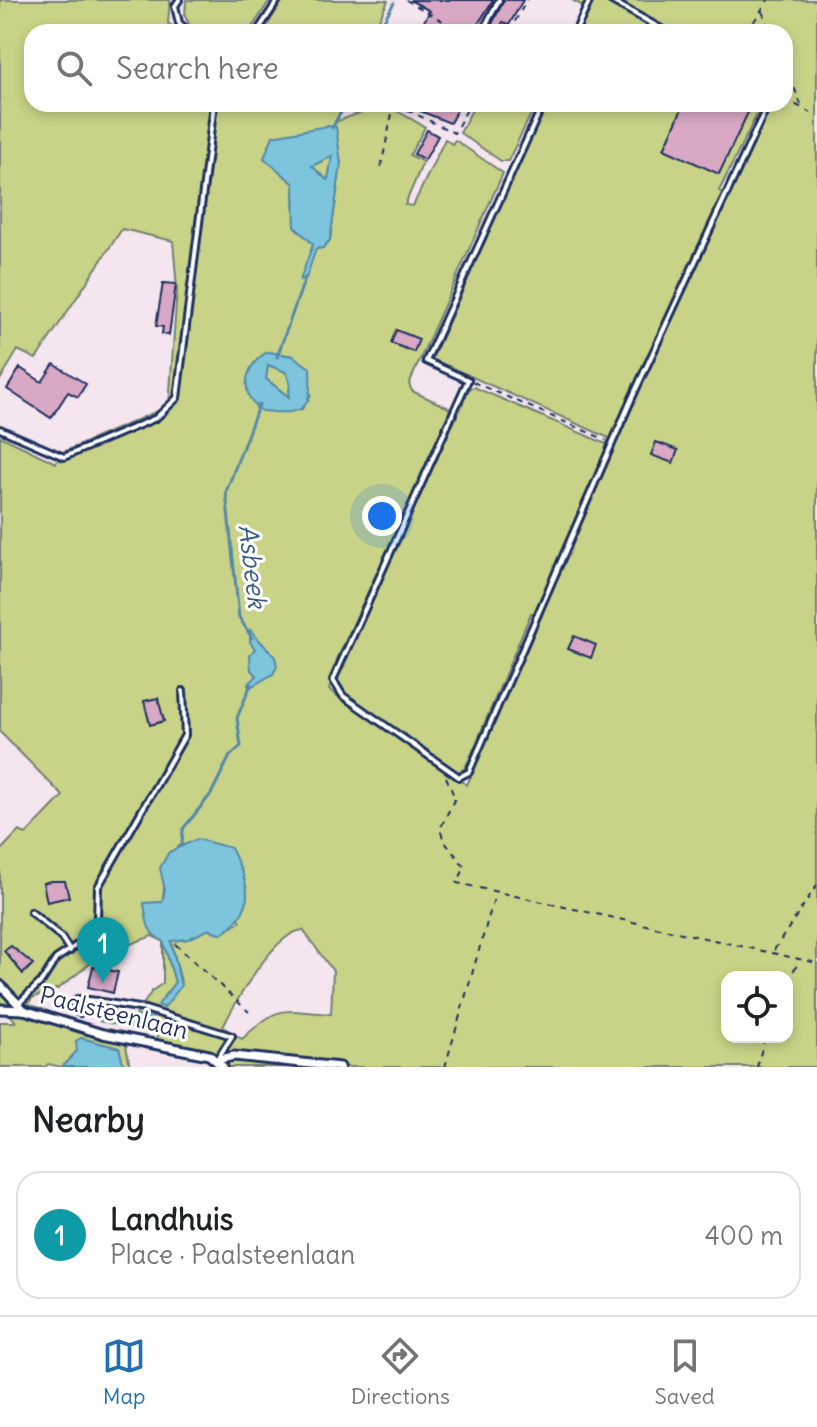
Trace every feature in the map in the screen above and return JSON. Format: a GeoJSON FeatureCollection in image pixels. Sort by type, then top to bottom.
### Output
{"type":"FeatureCollection","features":[{"type":"Feature","properties":{"kind":"street"},"geometry":{"type":"LineString","coordinates":[[0,985],[21,1007]]}},
{"type":"Feature","properties":{"kind":"street","name":"Paalsteenlaan"},"geometry":{"type":"LineString","coordinates":[[0,1009],[21,1007],[103,1034],[216,1060],[234,1056],[340,1067]]}},
{"type":"Feature","properties":{"kind":"street"},"geometry":{"type":"LineString","coordinates":[[216,1060],[223,1067]]}},
{"type":"Feature","properties":{"kind":"lane"},"geometry":{"type":"LineString","coordinates":[[179,0],[175,6],[180,24]]}},
{"type":"Feature","properties":{"kind":"lane"},"geometry":{"type":"LineString","coordinates":[[262,24],[278,0]]}},
{"type":"Feature","properties":{"kind":"lane"},"geometry":{"type":"LineString","coordinates":[[486,24],[499,0]]}},
{"type":"Feature","properties":{"kind":"lane"},"geometry":{"type":"LineString","coordinates":[[579,24],[590,0]]}},
{"type":"Feature","properties":{"kind":"lane"},"geometry":{"type":"LineString","coordinates":[[610,0],[653,24]]}},
{"type":"Feature","properties":{"kind":"lane"},"geometry":{"type":"LineString","coordinates":[[0,429],[64,457],[156,418],[177,398],[213,112]]}},
{"type":"Feature","properties":{"kind":"lane"},"geometry":{"type":"LineString","coordinates":[[539,112],[426,361],[468,380],[333,680],[343,696],[459,777],[469,772],[612,442],[764,112]]}},
{"type":"Feature","properties":{"kind":"lane"},"geometry":{"type":"LineString","coordinates":[[21,1007],[56,959],[92,935],[97,919],[98,887],[185,735],[183,691]]}},
{"type":"Feature","properties":{"kind":"lane"},"geometry":{"type":"LineString","coordinates":[[31,912],[61,937],[70,951]]}},
{"type":"Feature","properties":{"kind":"lane"},"geometry":{"type":"LineString","coordinates":[[90,1000],[145,1009],[232,1036],[216,1060]]}},
{"type":"Feature","properties":{"kind":"path"},"geometry":{"type":"LineString","coordinates":[[406,0],[448,24]]}},
{"type":"Feature","properties":{"kind":"path"},"geometry":{"type":"LineString","coordinates":[[514,24],[527,0]]}},
{"type":"Feature","properties":{"kind":"path"},"geometry":{"type":"LineString","coordinates":[[752,24],[768,0]]}},
{"type":"Feature","properties":{"kind":"path"},"geometry":{"type":"LineString","coordinates":[[761,10],[767,24]]}},
{"type":"Feature","properties":{"kind":"path"},"geometry":{"type":"LineString","coordinates":[[793,85],[803,109]]}},
{"type":"Feature","properties":{"kind":"path"},"geometry":{"type":"LineString","coordinates":[[793,103],[817,116]]}},
{"type":"Feature","properties":{"kind":"path"},"geometry":{"type":"LineString","coordinates":[[381,167],[394,112]]}},
{"type":"Feature","properties":{"kind":"path"},"geometry":{"type":"LineString","coordinates":[[409,112],[454,133],[466,112]]}},
{"type":"Feature","properties":{"kind":"path"},"geometry":{"type":"LineString","coordinates":[[468,380],[612,442]]}},
{"type":"Feature","properties":{"kind":"path"},"geometry":{"type":"LineString","coordinates":[[443,768],[455,798],[440,829],[444,841],[465,867],[457,883],[495,894],[774,950],[817,963]]}},
{"type":"Feature","properties":{"kind":"path"},"geometry":{"type":"LineString","coordinates":[[774,950],[817,885]]}},
{"type":"Feature","properties":{"kind":"path"},"geometry":{"type":"LineString","coordinates":[[445,1067],[495,894]]}},
{"type":"Feature","properties":{"kind":"path"},"geometry":{"type":"LineString","coordinates":[[175,944],[249,1012]]}},
{"type":"Feature","properties":{"kind":"path"},"geometry":{"type":"LineString","coordinates":[[793,971],[800,960]]}},
{"type":"Feature","properties":{"kind":"path"},"geometry":{"type":"LineString","coordinates":[[757,1067],[763,1043]]}},
{"type":"Feature","properties":{"kind":"green space"},"geometry":{"type":"Polygon","coordinates":[[[0,0],[170,0],[169,24],[24,24],[24,112],[340,112],[335,122],[363,112],[399,112],[425,127],[410,155],[423,162],[405,205],[413,206],[445,139],[452,144],[455,140],[503,173],[409,384],[412,391],[449,408],[450,414],[337,659],[329,690],[467,785],[542,615],[531,613],[470,758],[464,769],[458,772],[346,696],[336,680],[469,389],[474,387],[606,444],[609,438],[432,359],[542,112],[758,112],[719,191],[729,198],[767,112],[793,112],[793,24],[583,24],[590,10],[572,0],[817,0],[817,1067],[218,1067],[213,1061],[125,1040],[130,1067],[124,1067],[119,1048],[81,1038],[77,1051],[62,1067],[48,1064],[45,1067],[0,1067],[0,1022],[16,1022],[0,1002],[0,851],[19,831],[26,834],[63,796],[0,732],[0,436],[56,463],[63,452],[169,406],[177,289],[173,241],[122,229],[36,359],[18,350],[0,380],[0,0]],[[323,128],[274,136],[264,158],[294,184],[295,227],[319,249],[330,240],[341,164],[323,128]],[[268,352],[256,407],[268,411],[302,409],[311,395],[293,356],[268,352]],[[182,844],[173,851],[165,865],[162,902],[144,904],[153,936],[163,941],[175,982],[163,997],[181,982],[171,941],[188,939],[209,929],[221,934],[241,921],[182,844]],[[303,930],[292,934],[268,955],[223,1027],[242,1039],[274,1014],[291,1011],[331,1014],[333,971],[303,930]],[[152,936],[101,955],[59,988],[32,998],[28,1004],[86,1025],[157,1041],[158,1033],[99,1021],[135,1017],[152,991],[163,983],[163,941],[152,936]]]}},
{"type":"Feature","properties":{"kind":"green space"},"geometry":{"type":"Polygon","coordinates":[[[186,0],[270,0],[254,24],[189,24],[185,16],[186,0]]]}},
{"type":"Feature","properties":{"kind":"green space"},"geometry":{"type":"Polygon","coordinates":[[[283,0],[388,1],[377,24],[268,24],[283,0]]]}},
{"type":"Feature","properties":{"kind":"green space"},"geometry":{"type":"Polygon","coordinates":[[[471,112],[532,112],[508,161],[501,161],[460,133],[471,112]]]}},
{"type":"Feature","properties":{"kind":"green space"},"geometry":{"type":"Polygon","coordinates":[[[333,156],[328,179],[327,180],[312,166],[333,156]]]}},
{"type":"Feature","properties":{"kind":"green space"},"geometry":{"type":"Polygon","coordinates":[[[268,365],[286,372],[290,382],[289,397],[266,379],[268,365]]]}},
{"type":"Feature","properties":{"kind":"water"},"geometry":{"type":"Polygon","coordinates":[[[336,127],[341,164],[330,240],[323,248],[316,249],[306,278],[300,280],[313,244],[295,227],[294,184],[264,158],[273,136],[336,127]],[[332,156],[312,166],[328,179],[332,156]]]}},
{"type":"Feature","properties":{"kind":"water"},"geometry":{"type":"Polygon","coordinates":[[[268,352],[293,356],[310,368],[309,394],[302,408],[288,412],[262,411],[254,404],[249,397],[247,380],[249,371],[268,352]],[[268,365],[266,379],[289,397],[290,382],[286,372],[268,365]]]}},
{"type":"Feature","properties":{"kind":"water"},"geometry":{"type":"Polygon","coordinates":[[[250,630],[275,657],[277,666],[273,674],[249,688],[248,684],[257,676],[251,670],[250,655],[255,649],[250,642],[250,630]]]}},
{"type":"Feature","properties":{"kind":"water"},"geometry":{"type":"Polygon","coordinates":[[[197,839],[231,848],[246,885],[246,905],[241,915],[221,934],[209,929],[188,939],[171,941],[181,986],[164,1008],[158,1005],[175,982],[163,941],[148,926],[144,903],[162,902],[165,890],[160,868],[169,852],[197,839]]]}},
{"type":"Feature","properties":{"kind":"water"},"geometry":{"type":"Polygon","coordinates":[[[146,1014],[154,1017],[137,1026],[99,1021],[125,1021],[146,1014]]]}},
{"type":"Feature","properties":{"kind":"water"},"geometry":{"type":"Polygon","coordinates":[[[81,1038],[119,1048],[124,1067],[62,1067],[77,1051],[76,1041],[81,1038]]]}},
{"type":"Feature","properties":{"kind":"building"},"geometry":{"type":"Polygon","coordinates":[[[410,0],[493,0],[478,24],[423,24],[430,11],[410,0]]]}},
{"type":"Feature","properties":{"kind":"building"},"geometry":{"type":"Polygon","coordinates":[[[504,0],[523,0],[510,24],[492,24],[504,0]]]}},
{"type":"Feature","properties":{"kind":"building"},"geometry":{"type":"Polygon","coordinates":[[[423,112],[456,112],[450,123],[423,112]]]}},
{"type":"Feature","properties":{"kind":"building"},"geometry":{"type":"Polygon","coordinates":[[[680,112],[748,112],[719,174],[664,149],[680,112]]]}},
{"type":"Feature","properties":{"kind":"building"},"geometry":{"type":"Polygon","coordinates":[[[427,130],[438,136],[425,160],[414,154],[427,130]]]}},
{"type":"Feature","properties":{"kind":"building"},"geometry":{"type":"Polygon","coordinates":[[[163,283],[176,284],[169,335],[162,334],[163,327],[156,326],[163,283]]]}},
{"type":"Feature","properties":{"kind":"building"},"geometry":{"type":"Polygon","coordinates":[[[396,330],[419,339],[414,352],[391,343],[396,330]]]}},
{"type":"Feature","properties":{"kind":"building"},"geometry":{"type":"Polygon","coordinates":[[[54,364],[86,384],[78,397],[68,392],[51,418],[7,389],[20,368],[42,382],[54,364]]]}},
{"type":"Feature","properties":{"kind":"building"},"geometry":{"type":"Polygon","coordinates":[[[656,442],[678,450],[673,463],[651,455],[656,442]]]}},
{"type":"Feature","properties":{"kind":"building"},"geometry":{"type":"Polygon","coordinates":[[[574,636],[596,645],[591,658],[568,649],[574,636]]]}},
{"type":"Feature","properties":{"kind":"building"},"geometry":{"type":"Polygon","coordinates":[[[158,698],[164,721],[150,725],[144,701],[158,698]]]}},
{"type":"Feature","properties":{"kind":"building"},"geometry":{"type":"Polygon","coordinates":[[[65,881],[69,897],[47,902],[43,883],[65,881]]]}},
{"type":"Feature","properties":{"kind":"building"},"geometry":{"type":"Polygon","coordinates":[[[11,946],[33,964],[23,974],[4,951],[11,946]]]}},
{"type":"Feature","properties":{"kind":"building"},"geometry":{"type":"Polygon","coordinates":[[[93,967],[118,972],[113,993],[88,987],[93,967]]]}},
{"type":"Feature","properties":{"kind":"waterway","name":"Asbeek"},"geometry":{"type":"LineString","coordinates":[[382,24],[394,3]]}},
{"type":"Feature","properties":{"kind":"waterway","name":"Asbeek"},"geometry":{"type":"LineString","coordinates":[[332,128],[341,112]]}},
{"type":"Feature","properties":{"kind":"waterway","name":"Asbeek"},"geometry":{"type":"LineString","coordinates":[[277,357],[305,278]]}},
{"type":"Feature","properties":{"kind":"waterway","name":"Asbeek"},"geometry":{"type":"LineString","coordinates":[[252,638],[239,617],[226,492],[259,404]]}},
{"type":"Feature","properties":{"kind":"waterway","name":"Asbeek"},"geometry":{"type":"LineString","coordinates":[[182,846],[183,829],[211,794],[230,756],[241,746],[237,718],[251,684]]}},
{"type":"Feature","properties":{"kind":"place","name":"Landhuis"},"geometry":{"type":"Point","coordinates":[103,983]}}]}
